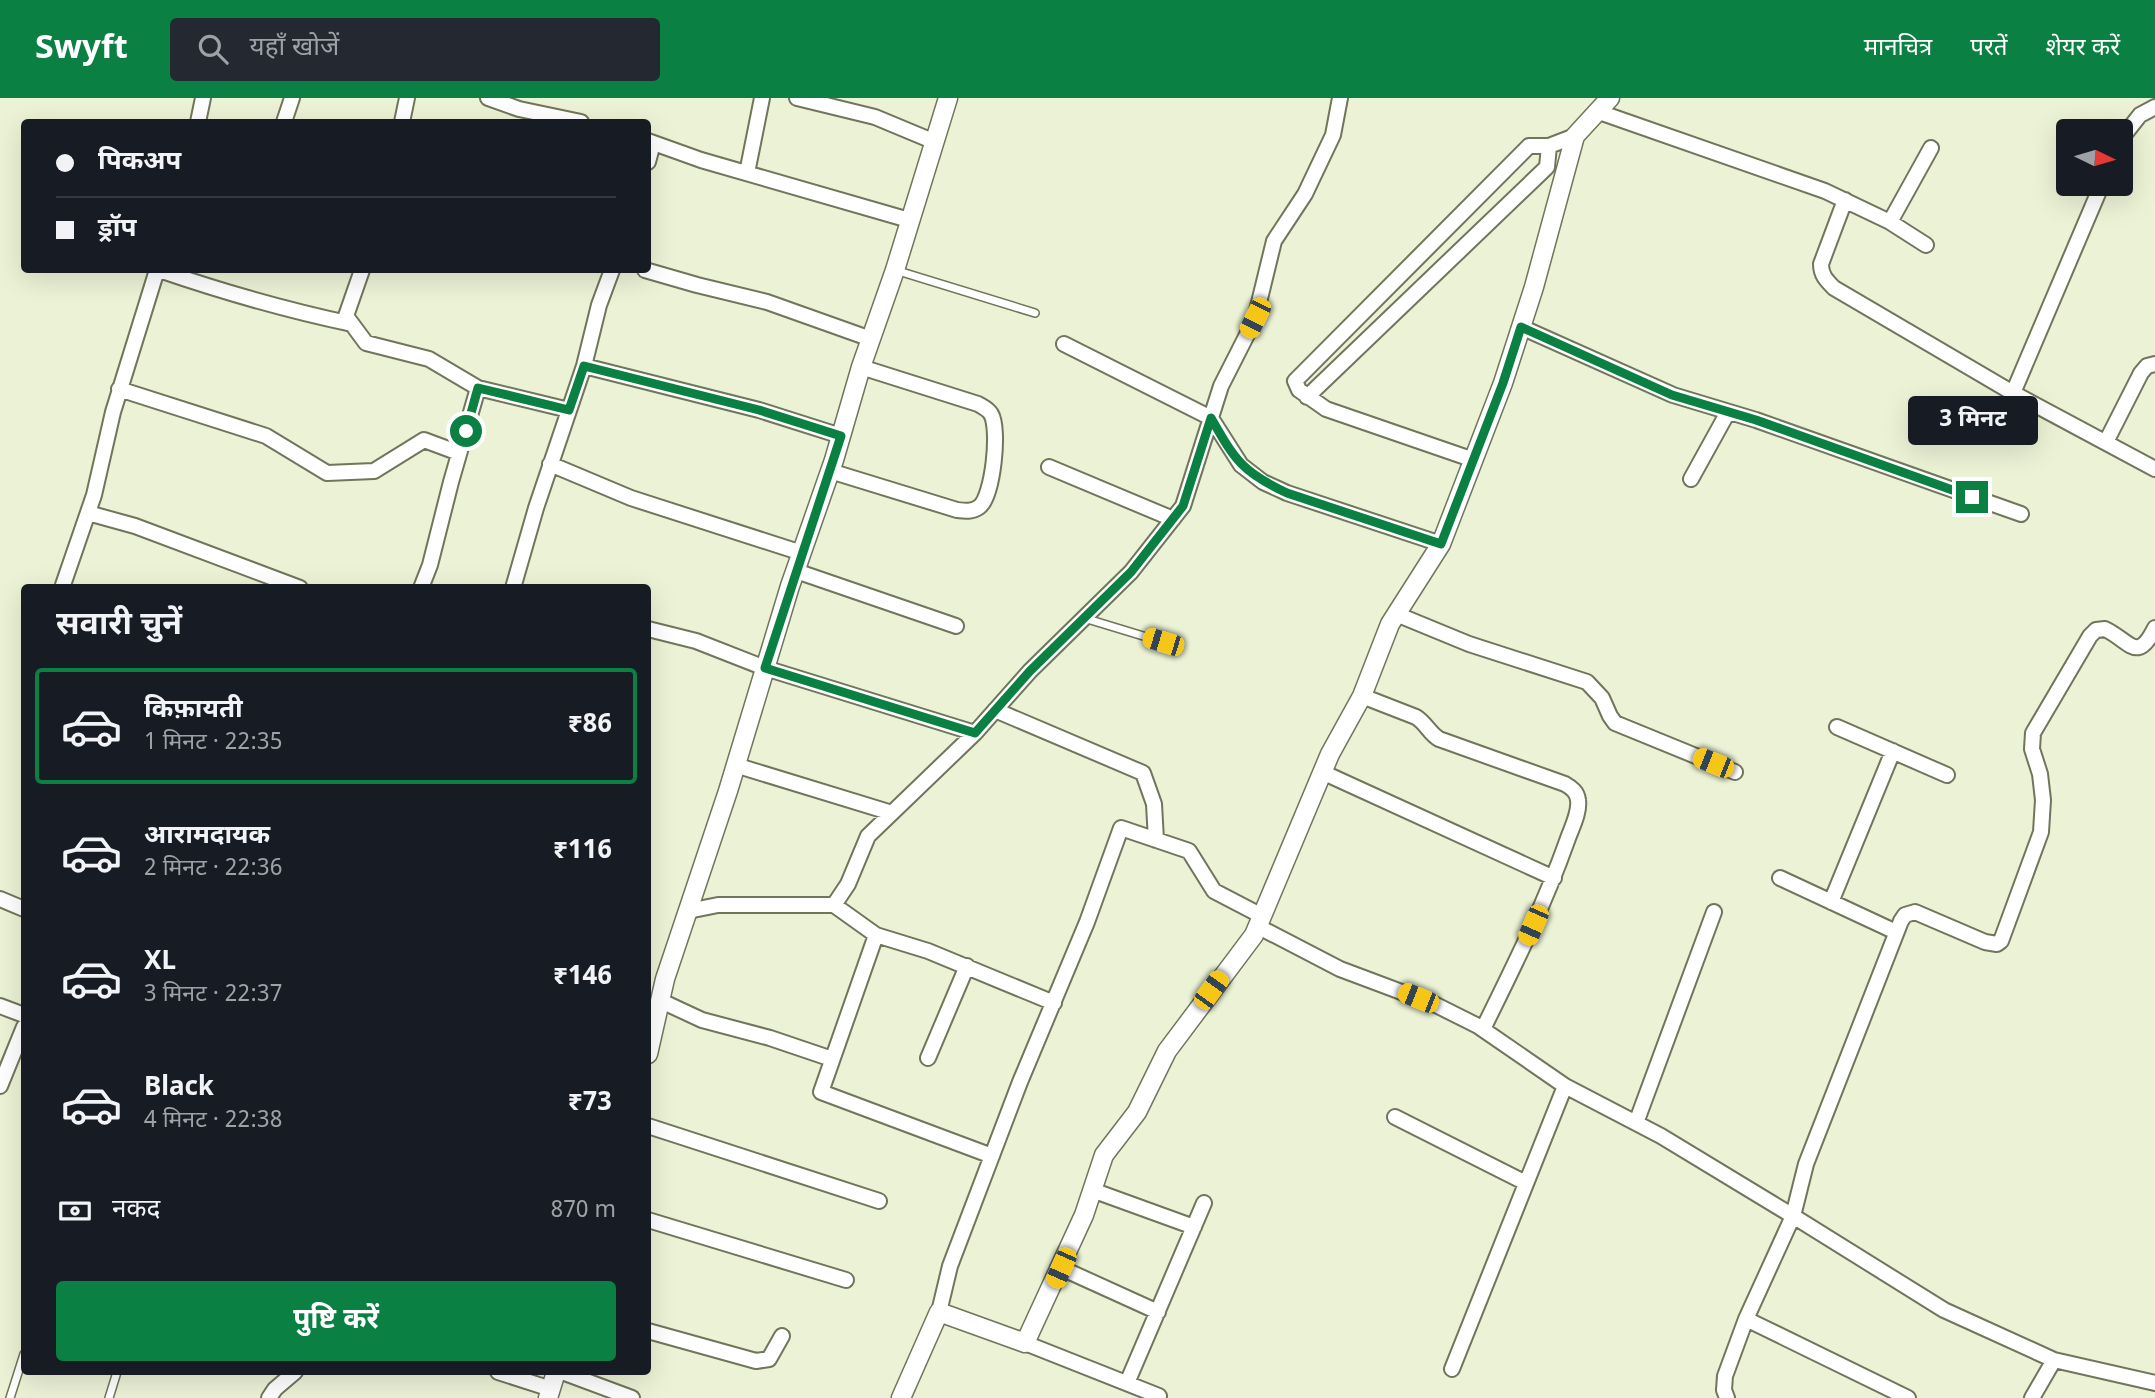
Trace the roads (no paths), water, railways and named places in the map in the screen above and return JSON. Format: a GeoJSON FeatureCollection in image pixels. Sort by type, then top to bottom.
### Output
{"type":"FeatureCollection","features":[{"type":"Feature","properties":{"kind":"street"},"geometry":{"type":"LineString","coordinates":[[199,119],[203,98]]}},
{"type":"Feature","properties":{"kind":"street"},"geometry":{"type":"LineString","coordinates":[[285,119],[292,98]]}},
{"type":"Feature","properties":{"kind":"street"},"geometry":{"type":"LineString","coordinates":[[403,119],[407,98]]}},
{"type":"Feature","properties":{"kind":"street"},"geometry":{"type":"LineString","coordinates":[[488,98],[519,109],[567,119]]}},
{"type":"Feature","properties":{"kind":"street"},"geometry":{"type":"LineString","coordinates":[[747,173],[762,98]]}},
{"type":"Feature","properties":{"kind":"street"},"geometry":{"type":"LineString","coordinates":[[797,98],[875,117],[935,142]]}},
{"type":"Feature","properties":{"kind":"street"},"geometry":{"type":"LineString","coordinates":[[651,1032],[948,98]]}},
{"type":"Feature","properties":{"kind":"street"},"geometry":{"type":"LineString","coordinates":[[834,905],[848,884],[868,836],[975,733],[1083,617],[1131,572],[1183,506],[1221,386],[1255,318],[1274,241],[1305,194],[1334,135],[1340,98]]}},
{"type":"Feature","properties":{"kind":"street"},"geometry":{"type":"LineString","coordinates":[[1025,1343],[1084,1215],[1104,1155],[1137,1112],[1167,1051],[1254,935],[1322,772],[1362,696],[1390,624],[1441,544],[1503,383],[1534,287],[1575,136],[1605,102],[1845,200],[1890,222],[1926,245]]}},
{"type":"Feature","properties":{"kind":"street"},"geometry":{"type":"LineString","coordinates":[[2133,124],[2140,115],[2155,107]]}},
{"type":"Feature","properties":{"kind":"street"},"geometry":{"type":"LineString","coordinates":[[1474,460],[1326,409],[1307,397],[1296,387],[1295,381],[1529,146],[1549,146],[1575,136]]}},
{"type":"Feature","properties":{"kind":"street"},"geometry":{"type":"LineString","coordinates":[[651,142],[909,220]]}},
{"type":"Feature","properties":{"kind":"street"},"geometry":{"type":"LineString","coordinates":[[1307,397],[1547,167],[1549,146]]}},
{"type":"Feature","properties":{"kind":"street"},"geometry":{"type":"LineString","coordinates":[[1890,222],[1931,148]]}},
{"type":"Feature","properties":{"kind":"street"},"geometry":{"type":"LineString","coordinates":[[2013,393],[2097,196]]}},
{"type":"Feature","properties":{"kind":"street"},"geometry":{"type":"LineString","coordinates":[[1845,200],[1821,264],[1825,280],[1834,288],[2013,393],[2155,469]]}},
{"type":"Feature","properties":{"kind":"street"},"geometry":{"type":"LineString","coordinates":[[1413,261],[1431,279]]}},
{"type":"Feature","properties":{"kind":"street"},"geometry":{"type":"LineString","coordinates":[[651,272],[767,302],[871,339]]}},
{"type":"Feature","properties":{"kind":"street"},"geometry":{"type":"LineString","coordinates":[[63,584],[88,513],[120,389],[157,273]]}},
{"type":"Feature","properties":{"kind":"street"},"geometry":{"type":"LineString","coordinates":[[167,273],[284,309],[352,324]]}},
{"type":"Feature","properties":{"kind":"street"},"geometry":{"type":"LineString","coordinates":[[361,273],[346,316],[366,343],[429,359],[478,388],[569,410]]}},
{"type":"Feature","properties":{"kind":"street"},"geometry":{"type":"LineString","coordinates":[[514,584],[611,273]]}},
{"type":"Feature","properties":{"kind":"street"},"geometry":{"type":"LineString","coordinates":[[1521,327],[1661,391],[1769,424],[2021,514]]}},
{"type":"Feature","properties":{"kind":"street"},"geometry":{"type":"LineString","coordinates":[[1063,344],[1211,418],[1241,466],[1263,482],[1287,493],[1441,544]]}},
{"type":"Feature","properties":{"kind":"street"},"geometry":{"type":"LineString","coordinates":[[2106,442],[2141,373],[2147,366],[2155,364]]}},
{"type":"Feature","properties":{"kind":"street"},"geometry":{"type":"LineString","coordinates":[[584,366],[759,410],[841,436]]}},
{"type":"Feature","properties":{"kind":"street"},"geometry":{"type":"LineString","coordinates":[[830,471],[957,510],[969,511],[978,508],[985,501],[996,434],[992,415],[987,408],[861,367]]}},
{"type":"Feature","properties":{"kind":"street"},"geometry":{"type":"LineString","coordinates":[[423,584],[478,388]]}},
{"type":"Feature","properties":{"kind":"street"},"geometry":{"type":"LineString","coordinates":[[120,389],[266,436],[327,473],[374,471],[424,440],[459,453]]}},
{"type":"Feature","properties":{"kind":"street"},"geometry":{"type":"LineString","coordinates":[[1691,479],[1728,412]]}},
{"type":"Feature","properties":{"kind":"street"},"geometry":{"type":"LineString","coordinates":[[550,464],[631,498],[802,553]]}},
{"type":"Feature","properties":{"kind":"street"},"geometry":{"type":"LineString","coordinates":[[1049,467],[1173,519]]}},
{"type":"Feature","properties":{"kind":"street"},"geometry":{"type":"LineString","coordinates":[[88,513],[135,526],[289,584]]}},
{"type":"Feature","properties":{"kind":"street"},"geometry":{"type":"LineString","coordinates":[[796,571],[956,625]]}},
{"type":"Feature","properties":{"kind":"street"},"geometry":{"type":"LineString","coordinates":[[1396,614],[1469,644],[1587,682],[1596,689],[1615,723],[1735,772]]}},
{"type":"Feature","properties":{"kind":"street"},"geometry":{"type":"LineString","coordinates":[[1727,1398],[1724,1390],[1725,1377],[1746,1319],[1793,1216],[1806,1164],[1905,915],[1915,912],[1985,942],[1997,944],[2001,941],[2041,832],[2042,785],[2031,741],[2037,724],[2096,630],[2105,629],[2138,648],[2148,642],[2155,628]]}},
{"type":"Feature","properties":{"kind":"street"},"geometry":{"type":"LineString","coordinates":[[651,630],[696,641],[765,668],[975,733]]}},
{"type":"Feature","properties":{"kind":"street"},"geometry":{"type":"LineString","coordinates":[[1362,696],[1422,720],[1433,736],[1439,739],[1565,784],[1577,795],[1578,810],[1554,878],[1483,1029]]}},
{"type":"Feature","properties":{"kind":"street"},"geometry":{"type":"LineString","coordinates":[[995,710],[1143,773],[1154,804],[1156,840]]}},
{"type":"Feature","properties":{"kind":"street"},"geometry":{"type":"LineString","coordinates":[[1837,727],[1947,775]]}},
{"type":"Feature","properties":{"kind":"street"},"geometry":{"type":"LineString","coordinates":[[1831,902],[1893,751]]}},
{"type":"Feature","properties":{"kind":"street"},"geometry":{"type":"LineString","coordinates":[[735,765],[892,813]]}},
{"type":"Feature","properties":{"kind":"street"},"geometry":{"type":"LineString","coordinates":[[1322,772],[1554,878]]}},
{"type":"Feature","properties":{"kind":"street"},"geometry":{"type":"LineString","coordinates":[[901,1398],[939,1312],[950,1266],[1020,1082],[1087,922],[1121,828],[1189,851],[1214,891],[1260,921],[1340,969],[1436,1005],[1483,1029],[1565,1086],[1636,1122],[1944,1310],[2053,1360],[2155,1383]]}},
{"type":"Feature","properties":{"kind":"street"},"geometry":{"type":"LineString","coordinates":[[1780,878],[1896,932]]}},
{"type":"Feature","properties":{"kind":"street"},"geometry":{"type":"LineString","coordinates":[[0,899],[21,908]]}},
{"type":"Feature","properties":{"kind":"street"},"geometry":{"type":"LineString","coordinates":[[688,911],[718,905],[834,905],[876,935],[928,951],[1054,1003]]}},
{"type":"Feature","properties":{"kind":"street"},"geometry":{"type":"LineString","coordinates":[[1636,1122],[1714,912]]}},
{"type":"Feature","properties":{"kind":"street"},"geometry":{"type":"LineString","coordinates":[[876,935],[821,1091],[992,1156]]}},
{"type":"Feature","properties":{"kind":"street"},"geometry":{"type":"LineString","coordinates":[[928,1058],[967,966]]}},
{"type":"Feature","properties":{"kind":"street"},"geometry":{"type":"LineString","coordinates":[[659,1000],[702,1020],[770,1038],[832,1059]]}},
{"type":"Feature","properties":{"kind":"street"},"geometry":{"type":"LineString","coordinates":[[0,1006],[21,1014]]}},
{"type":"Feature","properties":{"kind":"street"},"geometry":{"type":"LineString","coordinates":[[0,1086],[21,1034]]}},
{"type":"Feature","properties":{"kind":"street"},"geometry":{"type":"LineString","coordinates":[[1452,1369],[1565,1086]]}},
{"type":"Feature","properties":{"kind":"street"},"geometry":{"type":"LineString","coordinates":[[1395,1117],[1526,1182]]}},
{"type":"Feature","properties":{"kind":"street"},"geometry":{"type":"LineString","coordinates":[[651,1127],[880,1201]]}},
{"type":"Feature","properties":{"kind":"street"},"geometry":{"type":"LineString","coordinates":[[1092,1190],[1194,1227]]}},
{"type":"Feature","properties":{"kind":"street"},"geometry":{"type":"LineString","coordinates":[[1127,1384],[1204,1203]]}},
{"type":"Feature","properties":{"kind":"street"},"geometry":{"type":"LineString","coordinates":[[651,1221],[846,1280]]}},
{"type":"Feature","properties":{"kind":"street"},"geometry":{"type":"LineString","coordinates":[[1061,1268],[1158,1312]]}},
{"type":"Feature","properties":{"kind":"street"},"geometry":{"type":"LineString","coordinates":[[939,1312],[1159,1396]]}},
{"type":"Feature","properties":{"kind":"street"},"geometry":{"type":"LineString","coordinates":[[1746,1319],[1908,1398]]}},
{"type":"Feature","properties":{"kind":"street"},"geometry":{"type":"LineString","coordinates":[[651,1332],[756,1361],[769,1359],[782,1336]]}},
{"type":"Feature","properties":{"kind":"street"},"geometry":{"type":"LineString","coordinates":[[2032,1398],[2053,1360]]}},
{"type":"Feature","properties":{"kind":"street"},"geometry":{"type":"LineString","coordinates":[[269,1398],[291,1375]]}},
{"type":"Feature","properties":{"kind":"street"},"geometry":{"type":"LineString","coordinates":[[510,1375],[552,1386]]}},
{"type":"Feature","properties":{"kind":"street"},"geometry":{"type":"LineString","coordinates":[[570,1375],[632,1398]]}},
{"type":"Feature","properties":{"kind":"lane"},"geometry":{"type":"LineString","coordinates":[[895,270],[1035,313]]}},
{"type":"Feature","properties":{"kind":"lane"},"geometry":{"type":"LineString","coordinates":[[1083,617],[1163,642]]}},
{"type":"Feature","properties":{"kind":"lane"},"geometry":{"type":"LineString","coordinates":[[10,1398],[21,1363]]}},
{"type":"Feature","properties":{"kind":"lane"},"geometry":{"type":"LineString","coordinates":[[110,1398],[116,1375]]}}]}
